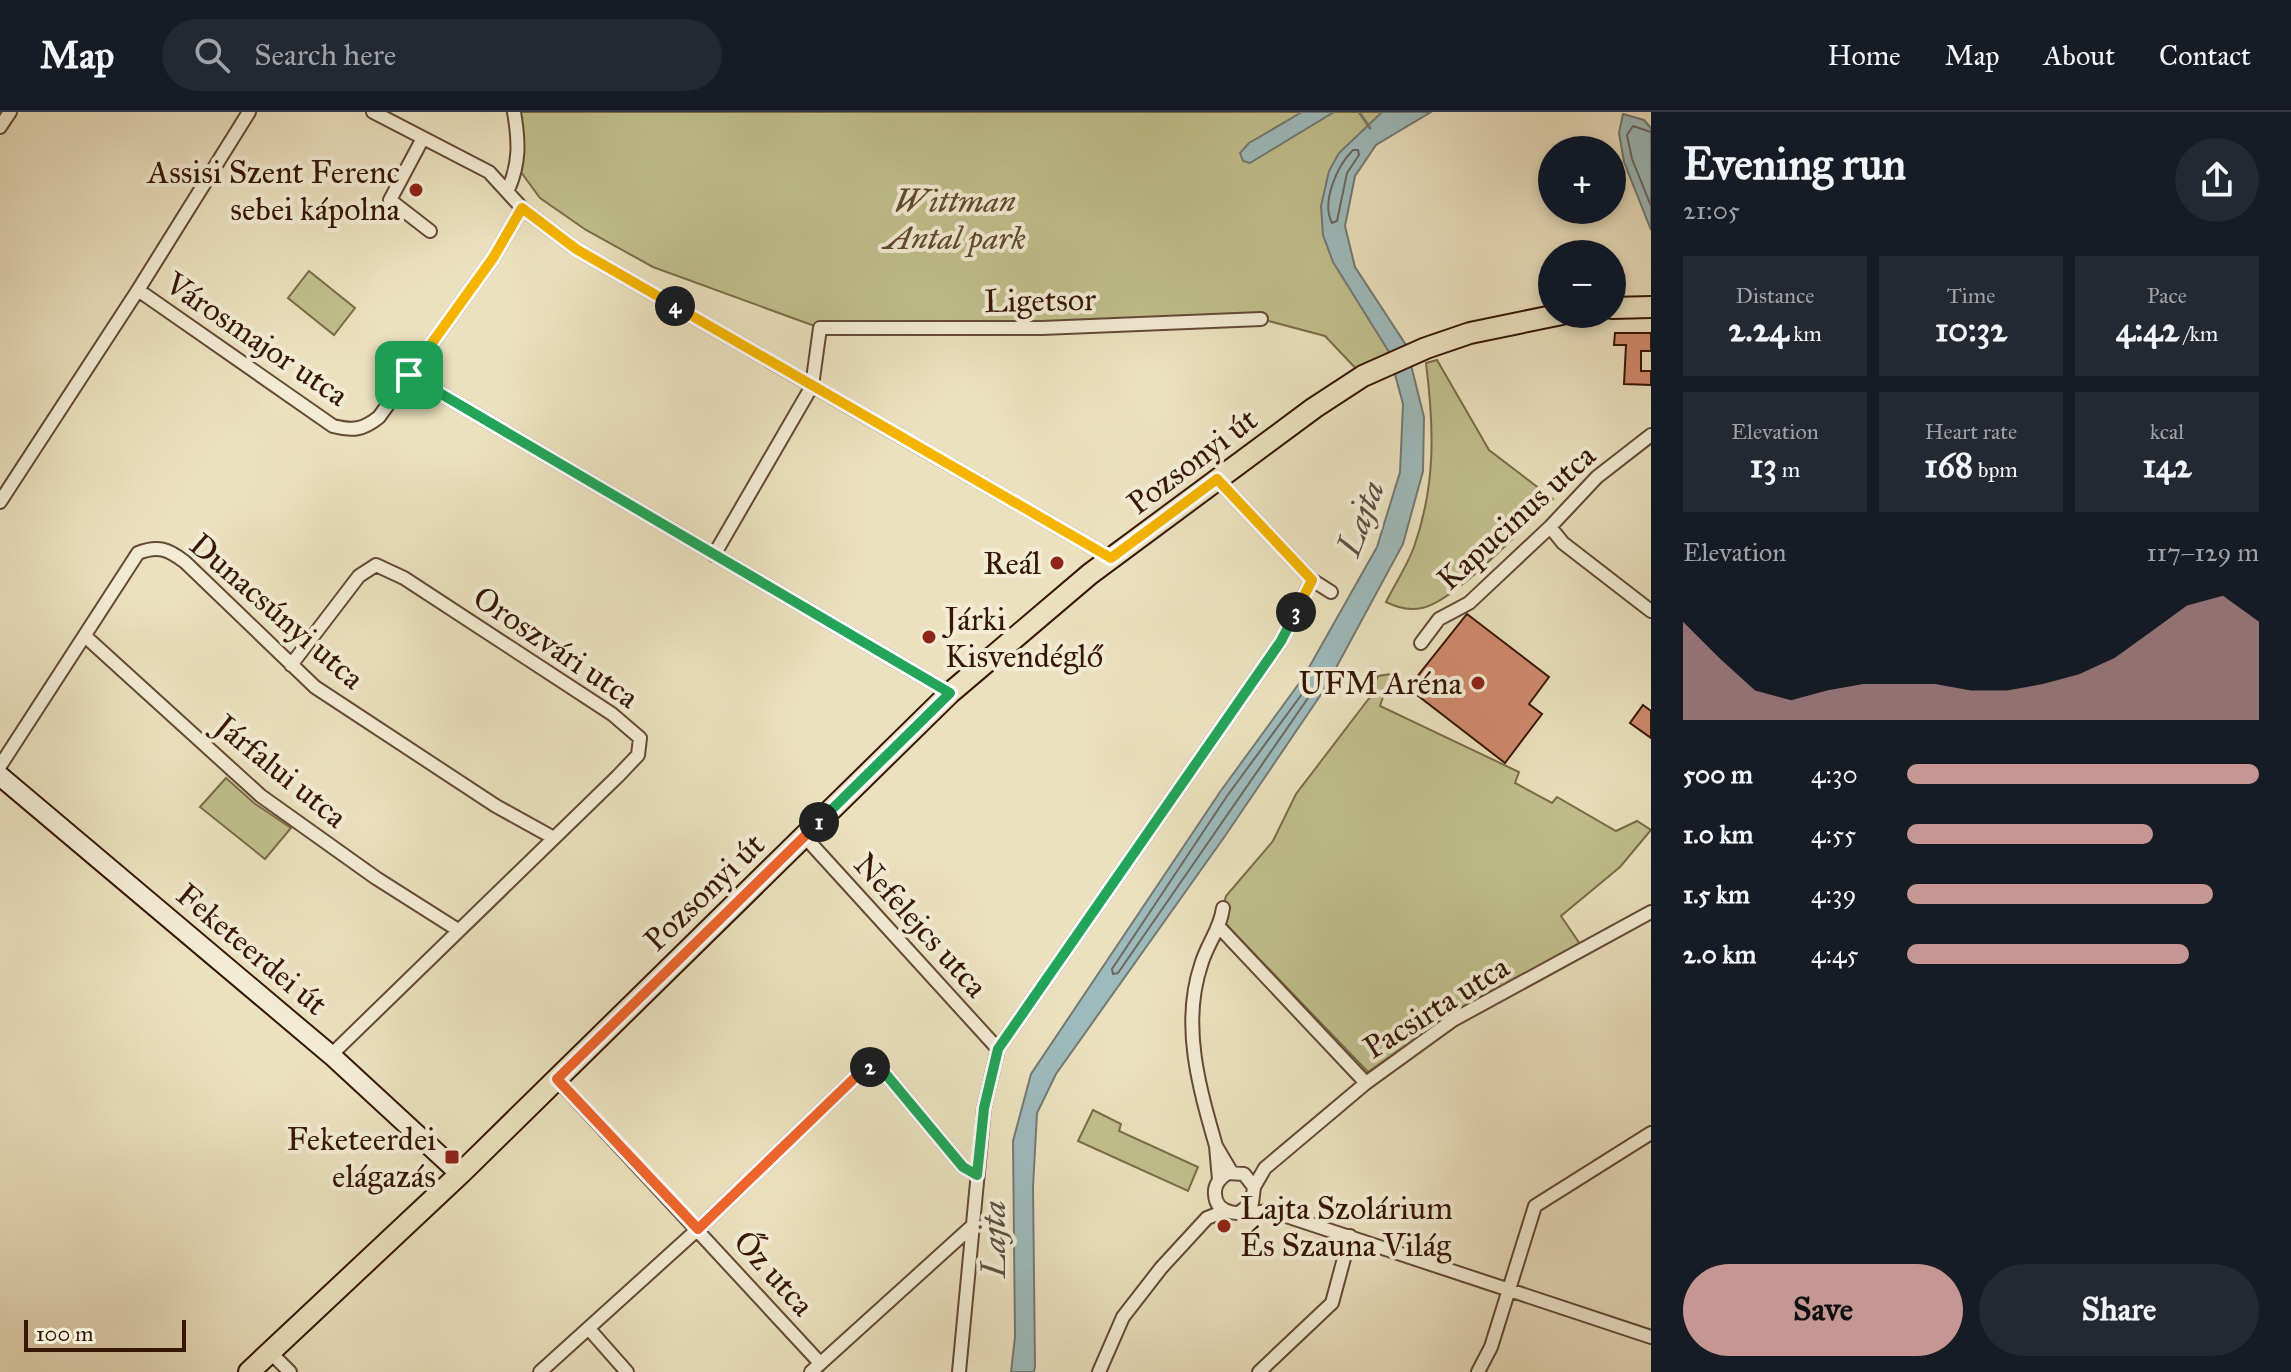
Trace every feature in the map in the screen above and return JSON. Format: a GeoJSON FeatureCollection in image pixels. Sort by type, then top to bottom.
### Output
{"type":"FeatureCollection","features":[{"type":"Feature","properties":{"kind":"main road"},"geometry":{"type":"LineString","coordinates":[[1626,308],[1651,307]]}},
{"type":"Feature","properties":{"kind":"main road","name":"Pozsonyi út"},"geometry":{"type":"LineString","coordinates":[[249,1372],[460,1174],[950,693],[1111,558],[1314,408],[1381,367],[1426,348],[1538,318]]}},
{"type":"Feature","properties":{"kind":"main road","name":"Feketeerdei út"},"geometry":{"type":"LineString","coordinates":[[0,776],[331,1055],[460,1174]]}},
{"type":"Feature","properties":{"kind":"street"},"geometry":{"type":"LineString","coordinates":[[0,127],[10,112]]}},
{"type":"Feature","properties":{"kind":"street"},"geometry":{"type":"LineString","coordinates":[[0,502],[249,112]]}},
{"type":"Feature","properties":{"kind":"street"},"geometry":{"type":"LineString","coordinates":[[373,112],[489,172],[522,208],[576,249],[1111,558]]}},
{"type":"Feature","properties":{"kind":"street"},"geometry":{"type":"LineString","coordinates":[[508,190],[518,168],[514,112]]}},
{"type":"Feature","properties":{"kind":"street"},"geometry":{"type":"LineString","coordinates":[[423,138],[390,200],[430,231]]}},
{"type":"Feature","properties":{"kind":"street","name":"Városmajor utca"},"geometry":{"type":"LineString","coordinates":[[138,290],[333,426],[350,430],[365,428],[379,417],[493,258],[522,208]]}},
{"type":"Feature","properties":{"kind":"street","name":"Ligetsor"},"geometry":{"type":"LineString","coordinates":[[812,386],[820,328],[1042,328],[1261,319]]}},
{"type":"Feature","properties":{"kind":"street"},"geometry":{"type":"LineString","coordinates":[[409,375],[950,693]]}},
{"type":"Feature","properties":{"kind":"street"},"geometry":{"type":"LineString","coordinates":[[714,555],[812,386]]}},
{"type":"Feature","properties":{"kind":"street","name":"Kapucinus utca"},"geometry":{"type":"LineString","coordinates":[[1421,643],[1439,619],[1469,603],[1550,527],[1597,477],[1651,435]]}},
{"type":"Feature","properties":{"kind":"street"},"geometry":{"type":"LineString","coordinates":[[1217,479],[1312,580],[1331,592]]}},
{"type":"Feature","properties":{"kind":"street"},"geometry":{"type":"LineString","coordinates":[[1550,527],[1563,543],[1651,611]]}},
{"type":"Feature","properties":{"kind":"street","name":"Dunacsúnyi utca"},"geometry":{"type":"LineString","coordinates":[[0,766],[138,553],[153,547],[170,550],[185,562],[315,687],[496,806],[552,837]]}},
{"type":"Feature","properties":{"kind":"street","name":"Oroszvári utca"},"geometry":{"type":"LineString","coordinates":[[291,665],[359,576],[376,565],[404,578],[612,714],[640,738],[638,755],[331,1055]]}},
{"type":"Feature","properties":{"kind":"street"},"geometry":{"type":"LineString","coordinates":[[959,1372],[970,1228],[984,1108],[998,1049],[1281,641],[1312,580]]}},
{"type":"Feature","properties":{"kind":"street","name":"Járfalui utca"},"geometry":{"type":"LineString","coordinates":[[86,637],[261,796],[376,878],[458,930]]}},
{"type":"Feature","properties":{"kind":"street","name":"Nefelejcs utca"},"geometry":{"type":"LineString","coordinates":[[804,836],[998,1049]]}},
{"type":"Feature","properties":{"kind":"street"},"geometry":{"type":"LineString","coordinates":[[1207,1218],[1219,1180],[1216,1146],[1195,1059],[1191,1005],[1201,963],[1220,928],[1223,908]]}},
{"type":"Feature","properties":{"kind":"street","name":"Pacsirta utca"},"geometry":{"type":"LineString","coordinates":[[1265,1168],[1366,1083],[1453,1020],[1651,912]]}},
{"type":"Feature","properties":{"kind":"street"},"geometry":{"type":"LineString","coordinates":[[1220,928],[1366,1083]]}},
{"type":"Feature","properties":{"kind":"street"},"geometry":{"type":"LineString","coordinates":[[540,1372],[698,1229],[867,1066],[884,1072],[963,1167],[977,1175]]}},
{"type":"Feature","properties":{"kind":"street","name":"Őz utca"},"geometry":{"type":"LineString","coordinates":[[557,1079],[698,1229],[816,1368]]}},
{"type":"Feature","properties":{"kind":"street"},"geometry":{"type":"LineString","coordinates":[[1478,1372],[1491,1347],[1535,1206],[1651,1133]]}},
{"type":"Feature","properties":{"kind":"street"},"geometry":{"type":"LineString","coordinates":[[1216,1146],[1271,1211]]}},
{"type":"Feature","properties":{"kind":"street"},"geometry":{"type":"LineString","coordinates":[[1219,1180],[1265,1168]]}},
{"type":"Feature","properties":{"kind":"street"},"geometry":{"type":"LineString","coordinates":[[1240,1212],[1252,1203],[1265,1168]]}},
{"type":"Feature","properties":{"kind":"street"},"geometry":{"type":"LineString","coordinates":[[1215,1199],[1225,1211]]}},
{"type":"Feature","properties":{"kind":"street"},"geometry":{"type":"LineString","coordinates":[[1099,1372],[1123,1317],[1184,1240],[1207,1218],[1225,1211],[1271,1211],[1651,1337]]}},
{"type":"Feature","properties":{"kind":"street"},"geometry":{"type":"LineString","coordinates":[[816,1368],[970,1228]]}},
{"type":"Feature","properties":{"kind":"street"},"geometry":{"type":"LineString","coordinates":[[1259,1372],[1332,1303],[1350,1236]]}},
{"type":"Feature","properties":{"kind":"street"},"geometry":{"type":"LineString","coordinates":[[589,1329],[627,1372]]}},
{"type":"Feature","properties":{"kind":"street"},"geometry":{"type":"LineString","coordinates":[[270,1352],[290,1372]]}},
{"type":"Feature","properties":{"kind":"green space","name":"Wittman Antal park"},"geometry":{"type":"Polygon","coordinates":[[[514,112],[1417,112],[1356,161],[1334,209],[1345,258],[1399,361],[1363,376],[1325,336],[1261,319],[820,328],[653,267],[586,230],[540,198],[518,168],[514,112]]]}},
{"type":"Feature","properties":{"kind":"green space"},"geometry":{"type":"Polygon","coordinates":[[[309,271],[355,308],[334,335],[288,298],[309,271]]]}},
{"type":"Feature","properties":{"kind":"green space"},"geometry":{"type":"Polygon","coordinates":[[[1437,360],[1489,450],[1553,499],[1490,561],[1453,591],[1422,608],[1408,609],[1386,602],[1414,547],[1426,501],[1432,433],[1426,363],[1437,360]]]}},
{"type":"Feature","properties":{"kind":"green space"},"geometry":{"type":"Polygon","coordinates":[[[1391,674],[1380,706],[1519,772],[1515,783],[1552,803],[1557,797],[1616,831],[1637,821],[1651,830],[1620,867],[1561,916],[1582,947],[1437,1024],[1368,1072],[1220,918],[1226,896],[1273,841],[1296,794],[1370,697],[1378,676],[1391,674]]]}},
{"type":"Feature","properties":{"kind":"green space"},"geometry":{"type":"Polygon","coordinates":[[[226,778],[254,803],[291,828],[265,859],[200,807],[226,778]]]}},
{"type":"Feature","properties":{"kind":"green space"},"geometry":{"type":"Polygon","coordinates":[[[1093,1110],[1121,1124],[1119,1131],[1198,1167],[1188,1191],[1078,1141],[1093,1110]]]}},
{"type":"Feature","properties":{"kind":"water"},"geometry":{"type":"Polygon","coordinates":[[[1302,112],[1334,112],[1250,163],[1243,161],[1240,153],[1249,143],[1302,112]]]}},
{"type":"Feature","properties":{"kind":"water","name":"Lajta"},"geometry":{"type":"Polygon","coordinates":[[[1382,112],[1431,112],[1376,145],[1355,176],[1345,226],[1355,267],[1406,345],[1424,417],[1423,471],[1403,544],[1324,690],[1056,1074],[1037,1113],[1033,1187],[1035,1366],[1034,1372],[1011,1372],[1015,1337],[1013,1141],[1031,1074],[1220,792],[1303,678],[1377,547],[1400,472],[1403,404],[1389,352],[1333,262],[1323,235],[1321,206],[1329,171],[1339,153],[1382,112]]]}},
{"type":"Feature","properties":{"kind":"water"},"geometry":{"type":"Polygon","coordinates":[[[1623,114],[1644,120],[1651,128],[1651,230],[1626,167],[1626,136],[1620,136],[1623,114]]]}},
{"type":"Feature","properties":{"kind":"building"},"geometry":{"type":"Polygon","coordinates":[[[1615,333],[1651,333],[1651,351],[1641,351],[1641,371],[1651,371],[1651,385],[1624,384],[1626,345],[1614,345],[1615,333]]]}},
{"type":"Feature","properties":{"kind":"building","name":"UFM Aréna"},"geometry":{"type":"Polygon","coordinates":[[[1467,614],[1549,677],[1529,704],[1542,714],[1505,763],[1408,688],[1467,614]]]}},
{"type":"Feature","properties":{"kind":"building"},"geometry":{"type":"Polygon","coordinates":[[[1643,705],[1651,711],[1651,738],[1630,723],[1643,705]]]}},
{"type":"Feature","properties":{"kind":"waterway"},"geometry":{"type":"LineString","coordinates":[[1359,112],[1370,128]]}},
{"type":"Feature","properties":{"kind":"place","name":"Assisi Szent Ferenc sebei kápolna"},"geometry":{"type":"Point","coordinates":[416,190]}},
{"type":"Feature","properties":{"kind":"place","name":"Reál"},"geometry":{"type":"Point","coordinates":[1057,563]}},
{"type":"Feature","properties":{"kind":"place","name":"Járki Kisvendéglő"},"geometry":{"type":"Point","coordinates":[929,637]}},
{"type":"Feature","properties":{"kind":"place","name":"UFM Aréna"},"geometry":{"type":"Point","coordinates":[1478,683]}},
{"type":"Feature","properties":{"kind":"place","name":"Feketeerdei elágazás"},"geometry":{"type":"Point","coordinates":[452,1157]}},
{"type":"Feature","properties":{"kind":"place","name":"Lajta Szolárium És Szauna Világ"},"geometry":{"type":"Point","coordinates":[1224,1226]}},
{"type":"Feature","properties":{"kind":"route"},"geometry":{"type":"LineString","coordinates":[[522,208],[576,249],[1111,558],[1217,479],[1312,580],[1281,641],[998,1049],[984,1108],[977,1175],[963,1167],[884,1072],[867,1066],[698,1229],[557,1079],[950,693],[409,375],[493,258],[522,208]]}}]}
